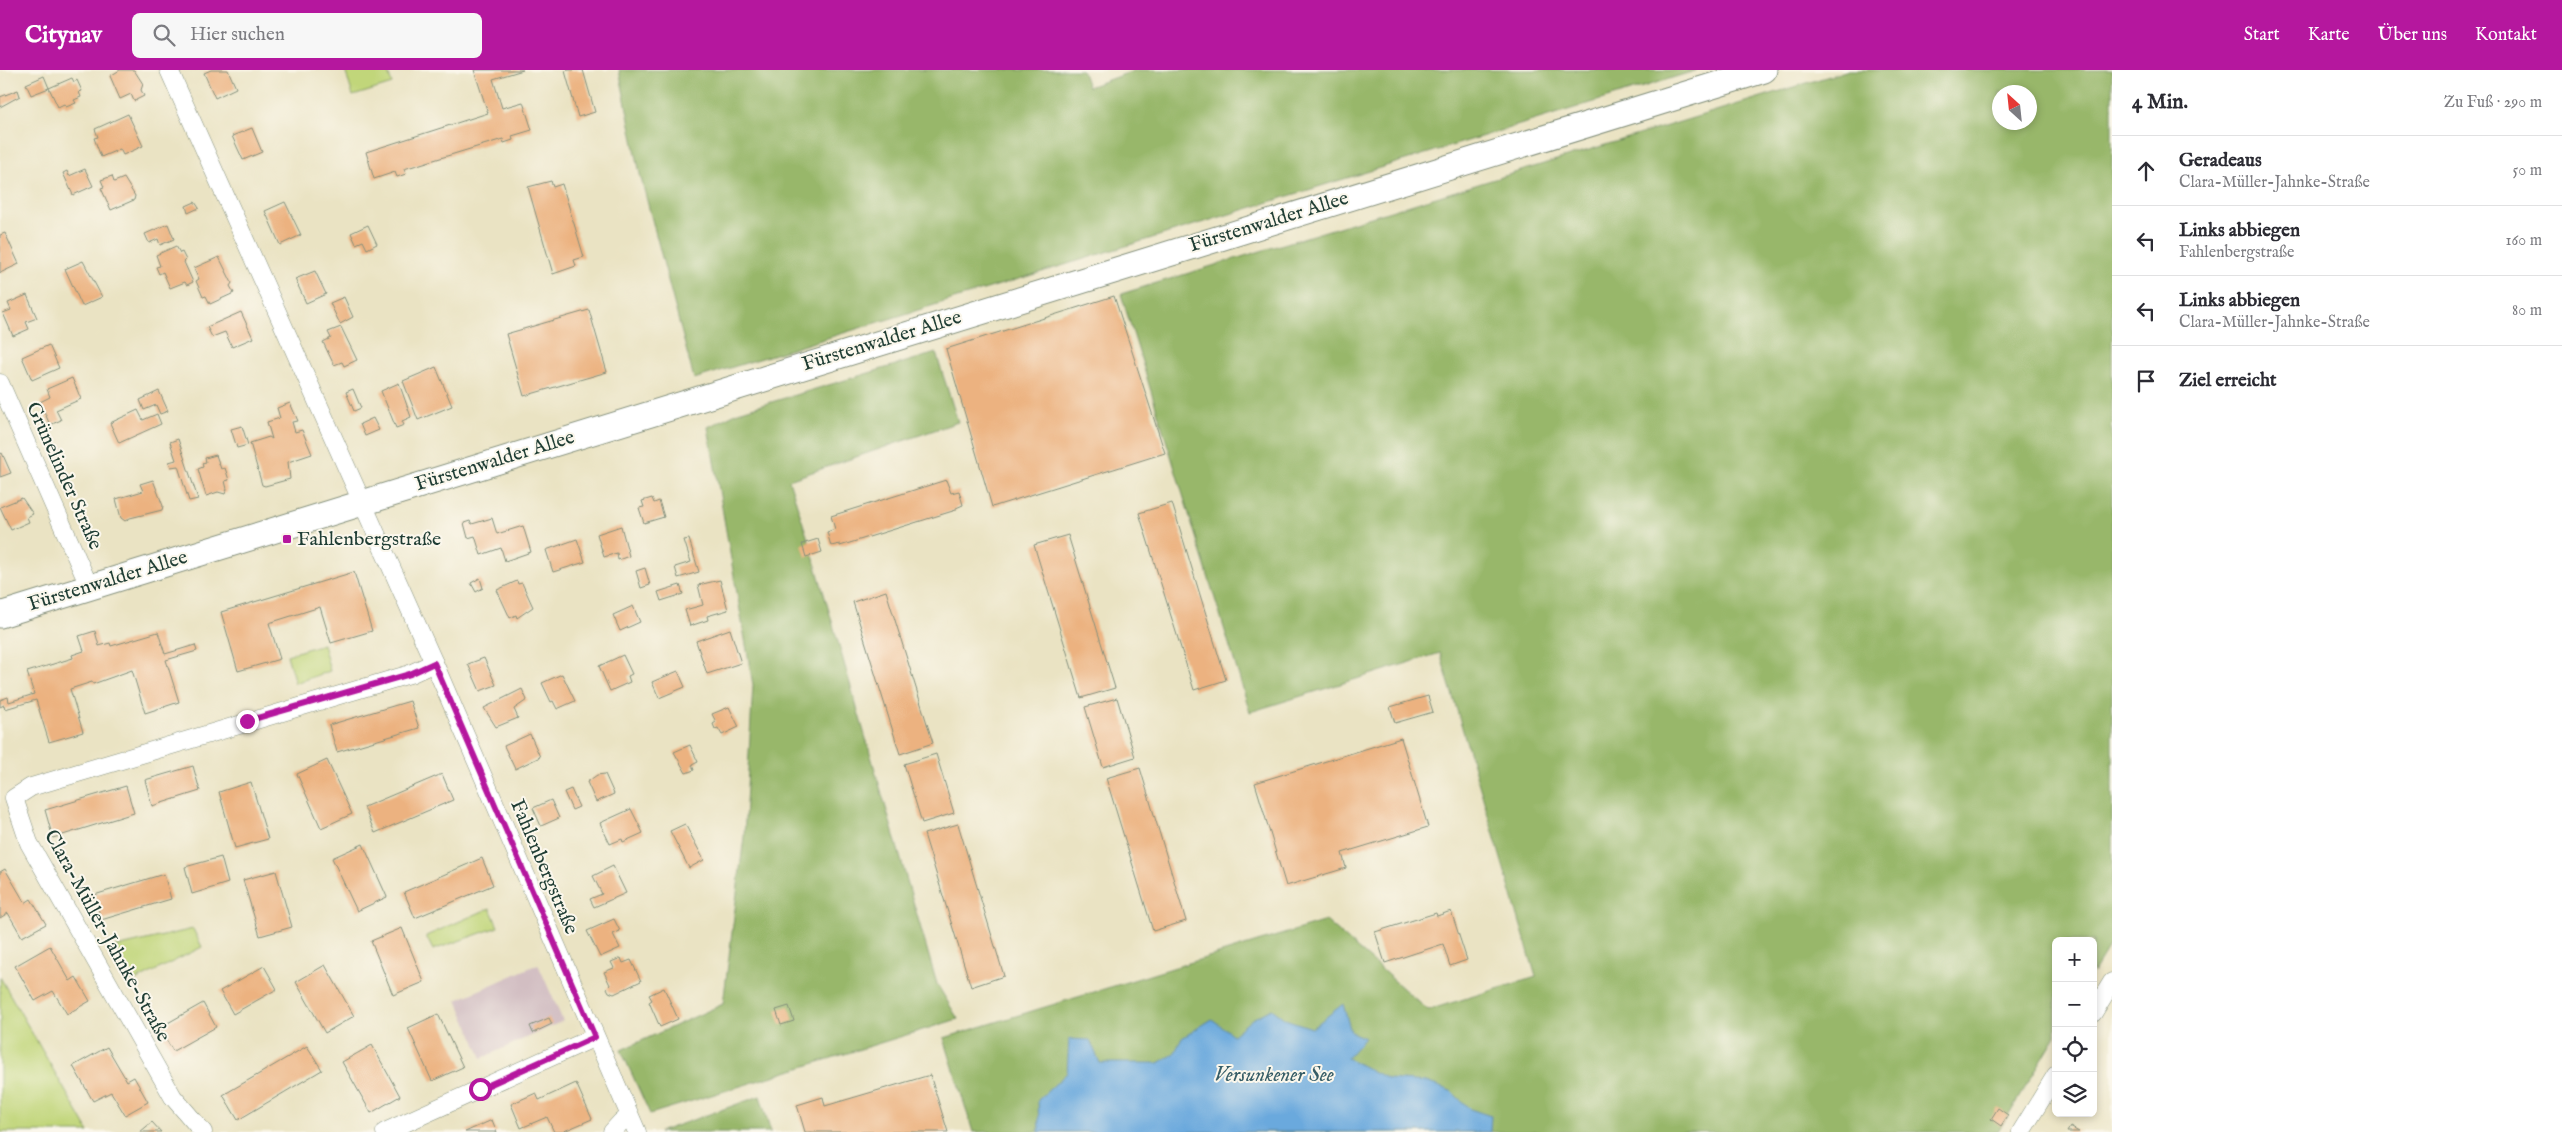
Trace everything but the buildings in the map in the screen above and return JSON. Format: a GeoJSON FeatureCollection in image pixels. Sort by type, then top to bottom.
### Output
{"type":"FeatureCollection","features":[{"type":"Feature","properties":{"kind":"main road","name":"Fürstenwalder Allee"},"geometry":{"type":"LineString","coordinates":[[0,615],[88,586],[1764,70]]}},
{"type":"Feature","properties":{"kind":"street","name":"Fahlenbergstraße"},"geometry":{"type":"LineString","coordinates":[[169,70],[434,663],[634,1125]]}},
{"type":"Feature","properties":{"kind":"street","name":"Grünelinder Straße"},"geometry":{"type":"LineString","coordinates":[[0,383],[88,586]]}},
{"type":"Feature","properties":{"kind":"street","name":"Clara-Müller-Jahnke-Straße"},"geometry":{"type":"LineString","coordinates":[[203,1132],[173,1097],[29,843],[14,798],[31,787],[410,674],[434,663]]}},
{"type":"Feature","properties":{"kind":"street"},"geometry":{"type":"LineString","coordinates":[[2097,1006],[2112,982]]}},
{"type":"Feature","properties":{"kind":"street"},"geometry":{"type":"LineString","coordinates":[[385,1132],[595,1037]]}},
{"type":"Feature","properties":{"kind":"street"},"geometry":{"type":"LineString","coordinates":[[2022,1132],[2052,1082]]}},
{"type":"Feature","properties":{"kind":"street"},"geometry":{"type":"LineString","coordinates":[[612,1132],[621,1122],[634,1125]]}},
{"type":"Feature","properties":{"kind":"shaded area"},"geometry":{"type":"Polygon","coordinates":[[[538,964],[563,1021],[482,1058],[457,1000],[538,964]]]}},
{"type":"Feature","properties":{"kind":"green space"},"geometry":{"type":"Polygon","coordinates":[[[345,70],[387,70],[392,84],[353,96],[345,70]]]}},
{"type":"Feature","properties":{"kind":"green space"},"geometry":{"type":"Polygon","coordinates":[[[619,70],[1082,70],[1088,87],[1136,70],[1698,70],[694,379],[640,174],[619,70]]]}},
{"type":"Feature","properties":{"kind":"green space"},"geometry":{"type":"Polygon","coordinates":[[[1849,70],[2112,70],[2112,942],[2097,966],[2097,937],[2052,937],[2052,1043],[1998,1132],[973,1132],[944,1038],[1326,921],[1428,1010],[1536,977],[1440,653],[1250,712],[1121,294],[1849,70]]]}},
{"type":"Feature","properties":{"kind":"green space"},"geometry":{"type":"Polygon","coordinates":[[[936,353],[958,422],[789,480],[809,542],[937,984],[958,1019],[650,1114],[621,1050],[723,1004],[744,837],[753,685],[708,427],[738,412],[936,353]]]}},
{"type":"Feature","properties":{"kind":"green space"},"geometry":{"type":"Polygon","coordinates":[[[323,644],[330,671],[295,683],[287,655],[323,644]]]}},
{"type":"Feature","properties":{"kind":"green space"},"geometry":{"type":"Polygon","coordinates":[[[490,908],[498,927],[433,950],[426,936],[490,908]]]}},
{"type":"Feature","properties":{"kind":"green space"},"geometry":{"type":"Polygon","coordinates":[[[193,929],[202,947],[127,985],[108,949],[193,929]]]}},
{"type":"Feature","properties":{"kind":"green space"},"geometry":{"type":"Polygon","coordinates":[[[0,977],[89,1132],[0,1132],[0,977]]]}},
{"type":"Feature","properties":{"kind":"green space"},"geometry":{"type":"Polygon","coordinates":[[[760,1096],[771,1132],[659,1132],[760,1096]]]}},
{"type":"Feature","properties":{"kind":"water","name":"Versunkener See"},"geometry":{"type":"Polygon","coordinates":[[[1343,1004],[1351,1032],[1365,1038],[1347,1058],[1388,1079],[1426,1082],[1451,1091],[1470,1109],[1491,1116],[1490,1132],[1039,1132],[1038,1100],[1067,1073],[1069,1039],[1090,1040],[1100,1063],[1159,1063],[1174,1054],[1182,1038],[1212,1019],[1233,1035],[1252,1019],[1272,1009],[1285,1019],[1312,1028],[1343,1004]]]}},
{"type":"Feature","properties":{"kind":"place","name":"Fahlenbergstraße"},"geometry":{"type":"Point","coordinates":[287,539]}},
{"type":"Feature","properties":{"kind":"route"},"geometry":{"type":"LineString","coordinates":[[247,721],[410,674],[434,663],[468,746],[595,1037],[480,1089]]}}]}
